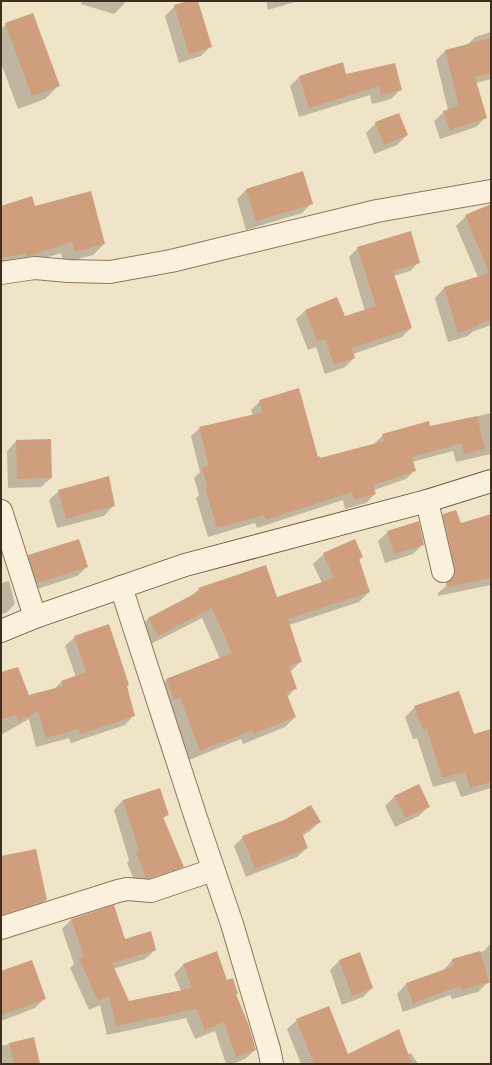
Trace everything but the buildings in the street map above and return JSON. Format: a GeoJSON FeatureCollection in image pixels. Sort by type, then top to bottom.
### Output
{"type":"FeatureCollection","features":[{"type":"Feature","properties":{"kind":"street"},"geometry":{"type":"LineString","coordinates":[[1,273],[35,268],[68,271],[110,272],[171,261],[377,211],[491,191]]}},
{"type":"Feature","properties":{"kind":"street"},"geometry":{"type":"LineString","coordinates":[[1,631],[35,616],[185,565],[426,501],[491,481]]}},
{"type":"Feature","properties":{"kind":"street"},"geometry":{"type":"LineString","coordinates":[[426,501],[444,571]]}},
{"type":"Feature","properties":{"kind":"street"},"geometry":{"type":"LineString","coordinates":[[1,511],[35,616]]}},
{"type":"Feature","properties":{"kind":"street"},"geometry":{"type":"LineString","coordinates":[[121,587],[232,924],[269,1049],[272,1064]]}},
{"type":"Feature","properties":{"kind":"street"},"geometry":{"type":"LineString","coordinates":[[1,928],[118,891],[127,889],[151,891],[213,870]]}}]}
